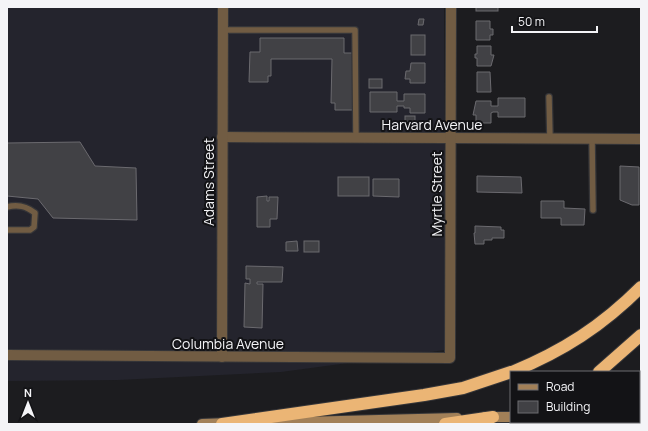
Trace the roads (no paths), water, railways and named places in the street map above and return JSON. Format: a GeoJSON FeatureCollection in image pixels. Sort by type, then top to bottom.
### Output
{"type":"FeatureCollection","features":[{"type":"Feature","properties":{"kind":"highway"},"geometry":{"type":"LineString","coordinates":[[514,371],[562,349],[590,331],[617,311],[641,286]]}},
{"type":"Feature","properties":{"kind":"highway"},"geometry":{"type":"LineString","coordinates":[[600,371],[641,335]]}},
{"type":"Feature","properties":{"kind":"highway"},"geometry":{"type":"LineString","coordinates":[[222,424],[424,395],[463,388],[510,373]]}},
{"type":"Feature","properties":{"kind":"highway"},"geometry":{"type":"LineString","coordinates":[[445,424],[493,417]]}},
{"type":"Feature","properties":{"kind":"main road"},"geometry":{"type":"LineString","coordinates":[[202,424],[510,417]]}},
{"type":"Feature","properties":{"kind":"street","name":"Adams Street"},"geometry":{"type":"LineString","coordinates":[[222,357],[223,7]]}},
{"type":"Feature","properties":{"kind":"street","name":"Myrtle Street"},"geometry":{"type":"LineString","coordinates":[[450,7],[450,358]]}},
{"type":"Feature","properties":{"kind":"street","name":"Harvard Avenue"},"geometry":{"type":"LineString","coordinates":[[222,137],[641,140]]}},
{"type":"Feature","properties":{"kind":"street","name":"Columbia Avenue"},"geometry":{"type":"LineString","coordinates":[[7,355],[450,358]]}},
{"type":"Feature","properties":{"kind":"lane"},"geometry":{"type":"LineString","coordinates":[[223,30],[355,30],[356,138]]}},
{"type":"Feature","properties":{"kind":"lane"},"geometry":{"type":"LineString","coordinates":[[549,97],[550,139]]}},
{"type":"Feature","properties":{"kind":"lane"},"geometry":{"type":"LineString","coordinates":[[592,139],[593,210]]}},
{"type":"Feature","properties":{"kind":"lane"},"geometry":{"type":"LineString","coordinates":[[7,207],[14,205],[27,207],[35,213],[34,227],[30,230],[7,230]]}}]}
